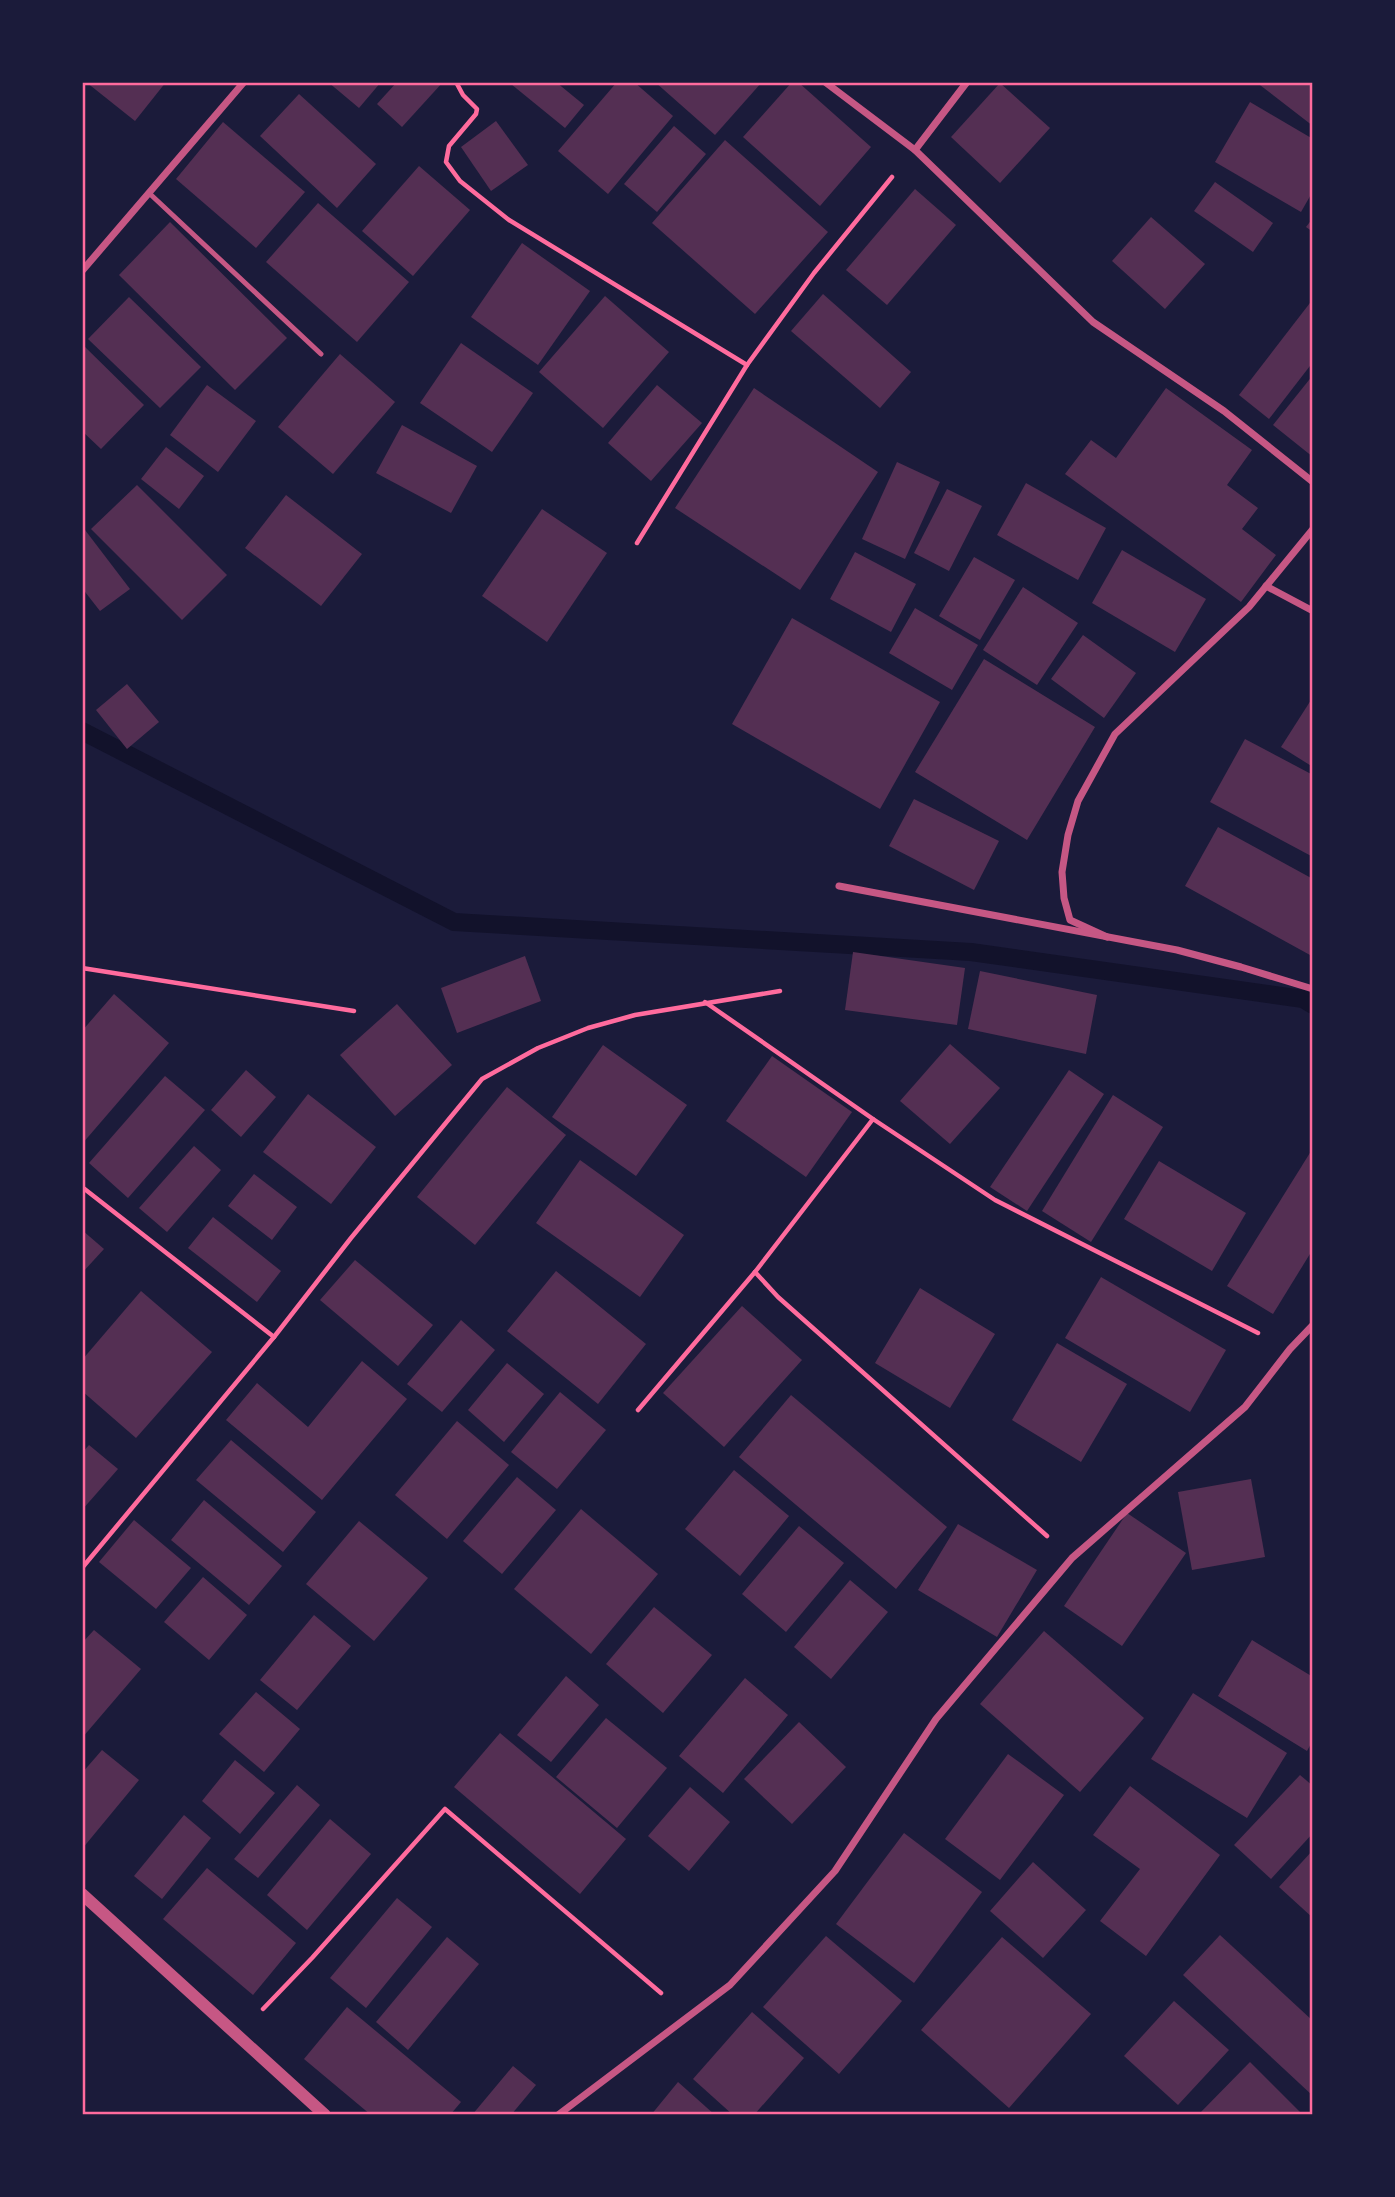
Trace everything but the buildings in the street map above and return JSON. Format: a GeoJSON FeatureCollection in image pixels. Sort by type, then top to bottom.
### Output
{"type":"FeatureCollection","features":[{"type":"Feature","properties":{"kind":"street"},"geometry":{"type":"LineString","coordinates":[[82,271],[244,82]]}},
{"type":"Feature","properties":{"kind":"street"},"geometry":{"type":"LineString","coordinates":[[825,82],[915,150],[1093,322],[1224,411],[1313,482]]}},
{"type":"Feature","properties":{"kind":"street"},"geometry":{"type":"LineString","coordinates":[[915,150],[967,82]]}},
{"type":"Feature","properties":{"kind":"street"},"geometry":{"type":"LineString","coordinates":[[1107,937],[1070,920],[1064,898],[1062,872],[1068,835],[1078,801],[1115,734],[1249,607],[1313,529]]}},
{"type":"Feature","properties":{"kind":"street"},"geometry":{"type":"LineString","coordinates":[[1266,586],[1313,611]]}},
{"type":"Feature","properties":{"kind":"street"},"geometry":{"type":"LineString","coordinates":[[839,886],[1207,958],[1313,989]]}},
{"type":"Feature","properties":{"kind":"street"},"geometry":{"type":"LineString","coordinates":[[558,2115],[730,1985],[835,1871],[936,1719],[1072,1558],[1245,1407],[1290,1349],[1313,1325]]}},
{"type":"Feature","properties":{"kind":"street"},"geometry":{"type":"LineString","coordinates":[[82,1894],[325,2115]]}},
{"type":"Feature","properties":{"kind":"lane"},"geometry":{"type":"LineString","coordinates":[[149,193],[321,355]]}},
{"type":"Feature","properties":{"kind":"path"},"geometry":{"type":"LineString","coordinates":[[456,82],[463,95],[477,109],[476,114],[449,146],[446,162],[460,181],[509,220],[747,365]]}},
{"type":"Feature","properties":{"kind":"path"},"geometry":{"type":"LineString","coordinates":[[636,543],[747,365],[814,273],[915,150]]}},
{"type":"Feature","properties":{"kind":"path"},"geometry":{"type":"LineString","coordinates":[[82,968],[354,1010]]}},
{"type":"Feature","properties":{"kind":"path"},"geometry":{"type":"LineString","coordinates":[[82,1568],[274,1337],[351,1238],[482,1079],[538,1048],[588,1028],[635,1015],[780,991]]}},
{"type":"Feature","properties":{"kind":"path"},"geometry":{"type":"LineString","coordinates":[[705,1002],[995,1200],[1290,1349]]}},
{"type":"Feature","properties":{"kind":"path"},"geometry":{"type":"LineString","coordinates":[[638,1410],[755,1272],[873,1119]]}},
{"type":"Feature","properties":{"kind":"path"},"geometry":{"type":"LineString","coordinates":[[82,1187],[274,1337]]}},
{"type":"Feature","properties":{"kind":"path"},"geometry":{"type":"LineString","coordinates":[[755,1272],[778,1297],[1072,1558]]}},
{"type":"Feature","properties":{"kind":"path"},"geometry":{"type":"LineString","coordinates":[[238,2035],[312,1958],[445,1809],[688,2016]]}},
{"type":"Feature","properties":{"kind":"waterway"},"geometry":{"type":"LineString","coordinates":[[82,731],[454,922],[971,952],[1303,999],[1313,1005]]}}]}
